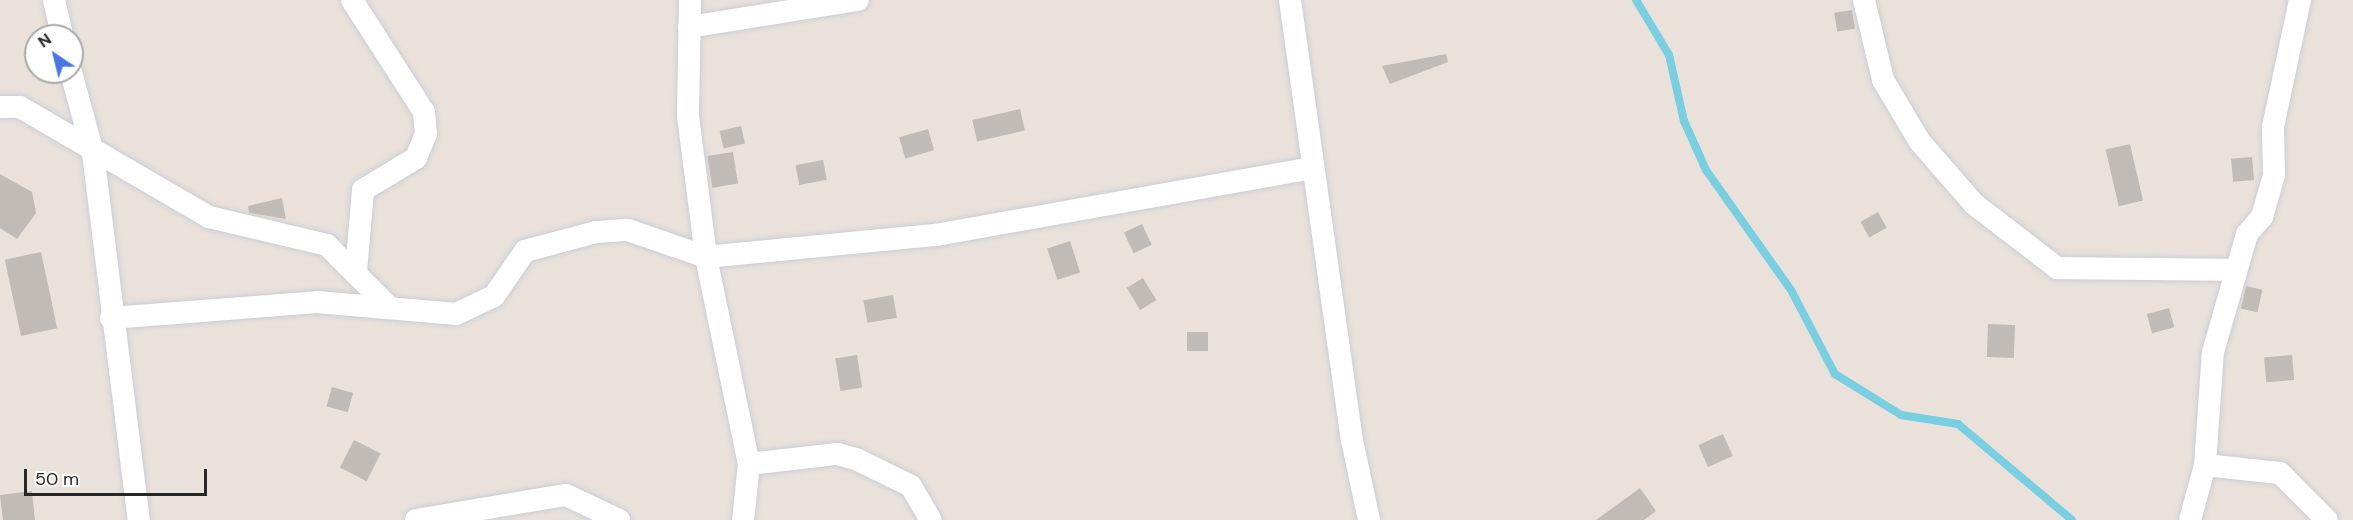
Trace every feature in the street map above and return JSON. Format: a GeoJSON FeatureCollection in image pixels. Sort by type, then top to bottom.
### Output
{"type":"FeatureCollection","features":[{"type":"Feature","properties":{"kind":"street"},"geometry":{"type":"LineString","coordinates":[[54,0],[59,24]]}},
{"type":"Feature","properties":{"kind":"street"},"geometry":{"type":"LineString","coordinates":[[352,0],[424,112],[426,134],[416,158],[363,190],[357,271]]}},
{"type":"Feature","properties":{"kind":"street"},"geometry":{"type":"LineString","coordinates":[[690,0],[688,116],[706,257],[749,464],[743,520]]}},
{"type":"Feature","properties":{"kind":"street"},"geometry":{"type":"LineString","coordinates":[[689,27],[858,0]]}},
{"type":"Feature","properties":{"kind":"street"},"geometry":{"type":"LineString","coordinates":[[1290,0],[1312,168],[1369,520]]}},
{"type":"Feature","properties":{"kind":"street"},"geometry":{"type":"LineString","coordinates":[[1864,0],[1883,80],[1920,142],[1974,204],[2057,268],[2236,270]]}},
{"type":"Feature","properties":{"kind":"street"},"geometry":{"type":"LineString","coordinates":[[2190,520],[2205,465],[2213,352],[2236,270],[2274,175],[2273,126],[2300,0]]}},
{"type":"Feature","properties":{"kind":"street"},"geometry":{"type":"LineString","coordinates":[[74,84],[93,153],[111,318],[139,520]]}},
{"type":"Feature","properties":{"kind":"street"},"geometry":{"type":"LineString","coordinates":[[0,93],[10,107],[209,217],[327,245],[357,271],[389,307]]}},
{"type":"Feature","properties":{"kind":"street"},"geometry":{"type":"LineString","coordinates":[[111,318],[317,302],[468,311],[494,296],[525,251],[596,232],[628,230],[706,257],[936,235],[1312,168]]}},
{"type":"Feature","properties":{"kind":"street"},"geometry":{"type":"LineString","coordinates":[[749,464],[837,454],[856,459],[910,486],[931,520]]}},
{"type":"Feature","properties":{"kind":"street"},"geometry":{"type":"LineString","coordinates":[[2205,465],[2280,473],[2327,520]]}},
{"type":"Feature","properties":{"kind":"street"},"geometry":{"type":"LineString","coordinates":[[416,520],[566,495],[619,520]]}},
{"type":"Feature","properties":{"kind":"building"},"geometry":{"type":"Polygon","coordinates":[[[1852,10],[1855,29],[1837,32],[1834,13],[1852,10]]]}},
{"type":"Feature","properties":{"kind":"building"},"geometry":{"type":"Polygon","coordinates":[[[1446,54],[1448,62],[1390,84],[1382,66],[1446,54]]]}},
{"type":"Feature","properties":{"kind":"building"},"geometry":{"type":"Polygon","coordinates":[[[1020,109],[1025,130],[977,141],[972,120],[1020,109]]]}},
{"type":"Feature","properties":{"kind":"building"},"geometry":{"type":"Polygon","coordinates":[[[741,126],[745,144],[724,148],[720,131],[741,126]]]}},
{"type":"Feature","properties":{"kind":"building"},"geometry":{"type":"Polygon","coordinates":[[[928,129],[934,150],[905,158],[899,137],[928,129]]]}},
{"type":"Feature","properties":{"kind":"building"},"geometry":{"type":"Polygon","coordinates":[[[2130,144],[2143,201],[2119,206],[2106,150],[2130,144]]]}},
{"type":"Feature","properties":{"kind":"building"},"geometry":{"type":"Polygon","coordinates":[[[733,152],[738,184],[712,188],[707,156],[733,152]]]}},
{"type":"Feature","properties":{"kind":"building"},"geometry":{"type":"Polygon","coordinates":[[[2252,157],[2254,180],[2233,182],[2231,159],[2252,157]]]}},
{"type":"Feature","properties":{"kind":"building"},"geometry":{"type":"Polygon","coordinates":[[[823,160],[827,180],[799,185],[796,165],[823,160]]]}},
{"type":"Feature","properties":{"kind":"building"},"geometry":{"type":"Polygon","coordinates":[[[0,174],[32,192],[36,213],[17,239],[0,228],[0,174]]]}},
{"type":"Feature","properties":{"kind":"building"},"geometry":{"type":"Polygon","coordinates":[[[282,198],[286,219],[249,213],[248,206],[282,198]]]}},
{"type":"Feature","properties":{"kind":"building"},"geometry":{"type":"Polygon","coordinates":[[[1878,212],[1887,228],[1869,237],[1861,222],[1878,212]]]}},
{"type":"Feature","properties":{"kind":"building"},"geometry":{"type":"Polygon","coordinates":[[[1142,224],[1152,245],[1134,253],[1124,232],[1142,224]]]}},
{"type":"Feature","properties":{"kind":"building"},"geometry":{"type":"Polygon","coordinates":[[[1070,241],[1080,272],[1057,280],[1047,248],[1070,241]]]}},
{"type":"Feature","properties":{"kind":"building"},"geometry":{"type":"Polygon","coordinates":[[[41,252],[57,328],[21,336],[5,260],[41,252]]]}},
{"type":"Feature","properties":{"kind":"building"},"geometry":{"type":"Polygon","coordinates":[[[1143,278],[1156,300],[1140,310],[1127,288],[1143,278]]]}},
{"type":"Feature","properties":{"kind":"building"},"geometry":{"type":"Polygon","coordinates":[[[2246,286],[2263,290],[2257,312],[2241,308],[2246,286]]]}},
{"type":"Feature","properties":{"kind":"building"},"geometry":{"type":"Polygon","coordinates":[[[893,295],[897,318],[867,323],[863,300],[893,295]]]}},
{"type":"Feature","properties":{"kind":"building"},"geometry":{"type":"Polygon","coordinates":[[[2169,308],[2174,327],[2152,333],[2147,314],[2169,308]]]}},
{"type":"Feature","properties":{"kind":"building"},"geometry":{"type":"Polygon","coordinates":[[[1988,324],[2015,325],[2014,358],[1987,357],[1988,324]]]}},
{"type":"Feature","properties":{"kind":"building"},"geometry":{"type":"Polygon","coordinates":[[[1187,332],[1208,332],[1208,351],[1187,351],[1187,332]]]}},
{"type":"Feature","properties":{"kind":"building"},"geometry":{"type":"Polygon","coordinates":[[[857,355],[862,388],[840,391],[835,358],[857,355]]]}},
{"type":"Feature","properties":{"kind":"building"},"geometry":{"type":"Polygon","coordinates":[[[2292,355],[2294,380],[2266,382],[2264,357],[2292,355]]]}},
{"type":"Feature","properties":{"kind":"building"},"geometry":{"type":"Polygon","coordinates":[[[332,387],[353,393],[348,412],[326,406],[332,387]]]}},
{"type":"Feature","properties":{"kind":"building"},"geometry":{"type":"Polygon","coordinates":[[[1723,434],[1733,456],[1708,467],[1698,445],[1723,434]]]}},
{"type":"Feature","properties":{"kind":"building"},"geometry":{"type":"Polygon","coordinates":[[[354,440],[381,454],[367,481],[340,468],[354,440]]]}},
{"type":"Feature","properties":{"kind":"building"},"geometry":{"type":"Polygon","coordinates":[[[1640,488],[1656,511],[1644,520],[1596,520],[1640,488]]]}},
{"type":"Feature","properties":{"kind":"building"},"geometry":{"type":"Polygon","coordinates":[[[32,491],[35,520],[3,520],[0,495],[32,491]]]}},
{"type":"Feature","properties":{"kind":"waterway"},"geometry":{"type":"LineString","coordinates":[[1636,0],[1669,55],[1684,121],[1706,170],[1791,290],[1835,374],[1901,415],[1958,424],[2072,520]]}}]}
